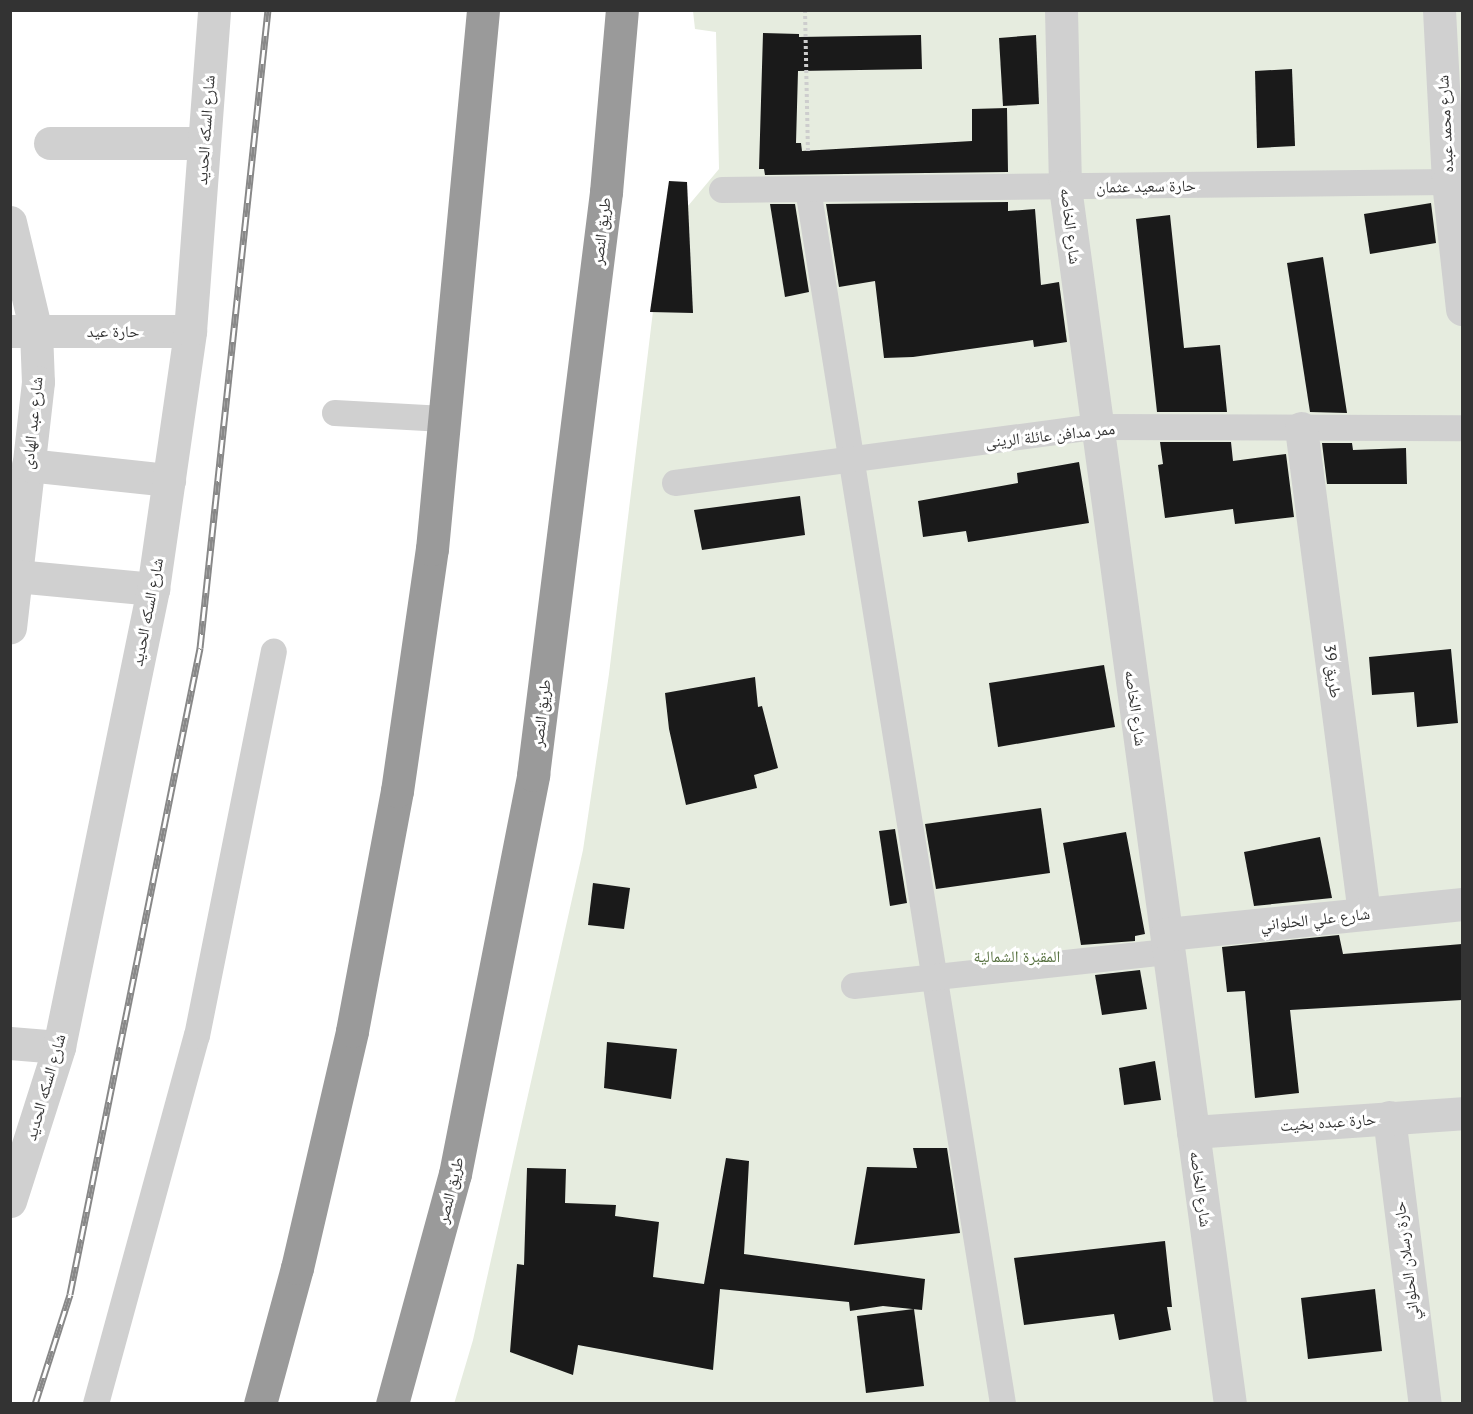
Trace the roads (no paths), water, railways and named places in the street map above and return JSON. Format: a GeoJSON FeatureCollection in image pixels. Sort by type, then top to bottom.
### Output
{"type":"FeatureCollection","features":[{"type":"Feature","properties":{"kind":"highway"},"geometry":{"type":"LineString","coordinates":[[260,1404],[297,1268],[352,1030],[397,791],[432,549],[483,10]]}},
{"type":"Feature","properties":{"kind":"highway","name":"طريق النصر"},"geometry":{"type":"LineString","coordinates":[[392,1404],[455,1174],[533,775],[606,192],[622,10]]}},
{"type":"Feature","properties":{"kind":"street","name":"شارع السكه الحديد"},"geometry":{"type":"LineString","coordinates":[[10,1201],[59,1047],[153,589],[190,331],[214,10]]}},
{"type":"Feature","properties":{"kind":"street","name":"شارع الخاصه"},"geometry":{"type":"LineString","coordinates":[[1061,10],[1065,187],[1230,1404]]}},
{"type":"Feature","properties":{"kind":"street","name":"شارع محمد عبده"},"geometry":{"type":"LineString","coordinates":[[1439,10],[1455,182],[1462,309]]}},
{"type":"Feature","properties":{"kind":"street"},"geometry":{"type":"LineString","coordinates":[[50,143],[203,143]]}},
{"type":"Feature","properties":{"kind":"street","name":"شارع عبد الهادى"},"geometry":{"type":"LineString","coordinates":[[10,222],[23,331],[38,382],[10,627]]}},
{"type":"Feature","properties":{"kind":"street","name":"حارة عيد"},"geometry":{"type":"LineString","coordinates":[[23,331],[190,331]]}},
{"type":"Feature","properties":{"kind":"street","name":"طريق 39"},"geometry":{"type":"LineString","coordinates":[[1301,428],[1364,914]]}},
{"type":"Feature","properties":{"kind":"street"},"geometry":{"type":"LineString","coordinates":[[28,465],[169,480]]}},
{"type":"Feature","properties":{"kind":"street"},"geometry":{"type":"LineString","coordinates":[[16,576],[153,589]]}},
{"type":"Feature","properties":{"kind":"street","name":"شارع علي الحلواني"},"geometry":{"type":"LineString","coordinates":[[1168,943],[1364,914],[1462,904]]}},
{"type":"Feature","properties":{"kind":"street"},"geometry":{"type":"LineString","coordinates":[[10,1043],[59,1047]]}},
{"type":"Feature","properties":{"kind":"street","name":"حارة عبده بخيت"},"geometry":{"type":"LineString","coordinates":[[1193,1132],[1462,1113]]}},
{"type":"Feature","properties":{"kind":"street","name":"حارة رسلان الحلواني"},"geometry":{"type":"LineString","coordinates":[[1389,1117],[1425,1404]]}},
{"type":"Feature","properties":{"kind":"lane","name":"حارة سعيد عثمان"},"geometry":{"type":"LineString","coordinates":[[722,190],[1455,182]]}},
{"type":"Feature","properties":{"kind":"lane"},"geometry":{"type":"LineString","coordinates":[[808,189],[1003,1404]]}},
{"type":"Feature","properties":{"kind":"lane"},"geometry":{"type":"LineString","coordinates":[[335,413],[444,419]]}},
{"type":"Feature","properties":{"kind":"lane","name":"ممر مدافن عائلة الرينى"},"geometry":{"type":"LineString","coordinates":[[675,483],[1097,427],[1462,428]]}},
{"type":"Feature","properties":{"kind":"lane"},"geometry":{"type":"LineString","coordinates":[[96,1404],[197,1036],[274,652]]}},
{"type":"Feature","properties":{"kind":"lane"},"geometry":{"type":"LineString","coordinates":[[854,986],[935,977],[1168,943]]}},
{"type":"Feature","properties":{"kind":"railway"},"geometry":{"type":"LineString","coordinates":[[35,1404],[70,1294],[200,648],[268,10]]}},
{"type":"Feature","properties":{"kind":"park label","name":"المقبرة الشمالية"},"geometry":{"type":"Point","coordinates":[1017,956]}}]}
